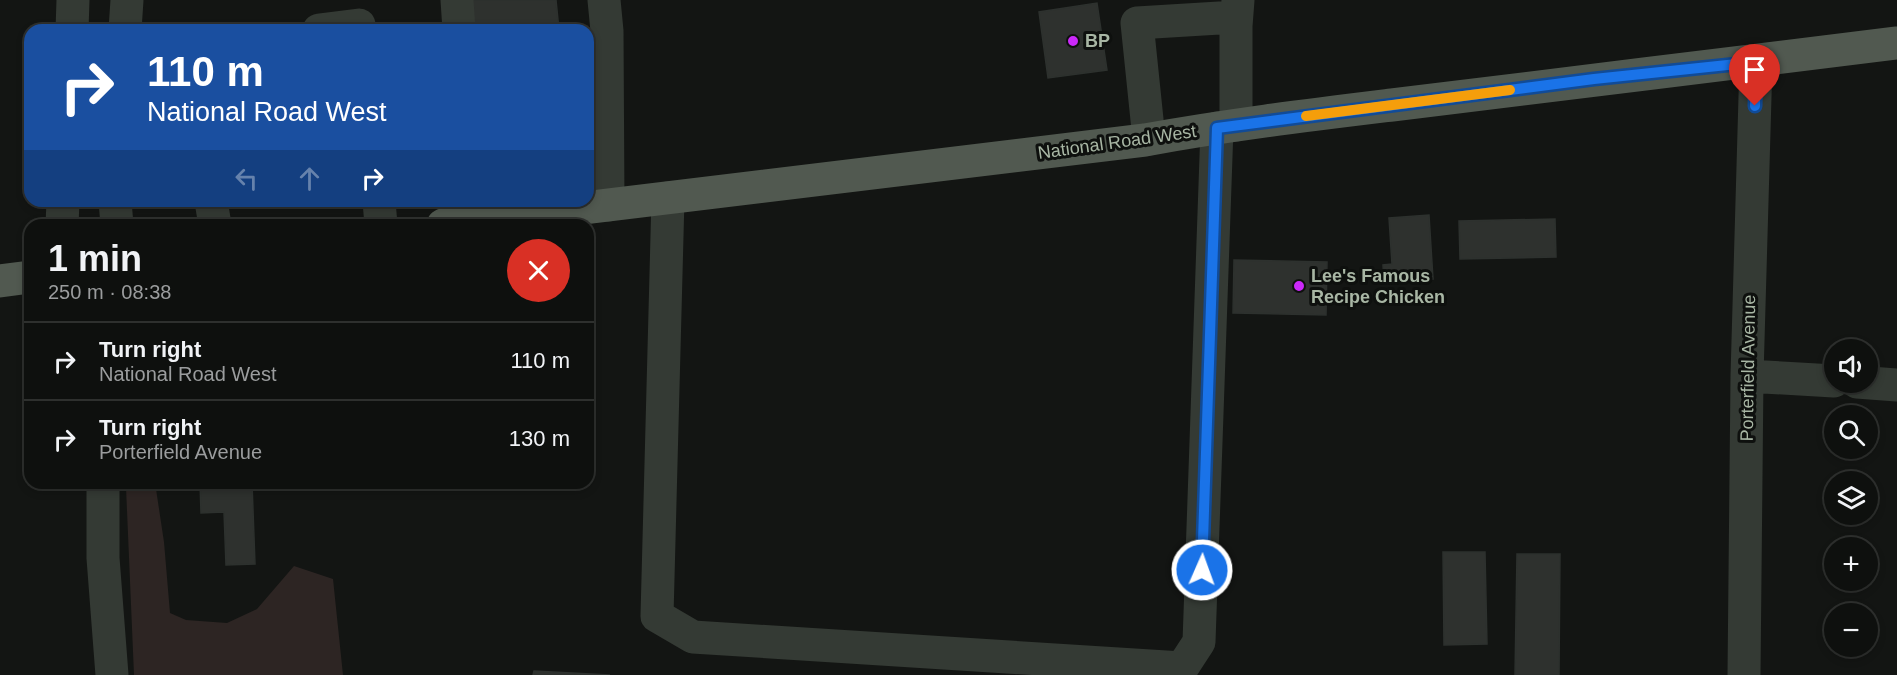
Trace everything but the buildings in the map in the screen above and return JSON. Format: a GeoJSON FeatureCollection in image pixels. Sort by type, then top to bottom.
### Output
{"type":"FeatureCollection","features":[{"type":"Feature","properties":{"kind":"main road","name":"National Road West"},"geometry":{"type":"LineString","coordinates":[[594,206],[1149,140],[1227,126],[1897,43]]}},
{"type":"Feature","properties":{"kind":"main road","name":"National Road West"},"geometry":{"type":"LineString","coordinates":[[463,216],[582,207]]}},
{"type":"Feature","properties":{"kind":"main road"},"geometry":{"type":"LineString","coordinates":[[0,281],[24,278]]}},
{"type":"Feature","properties":{"kind":"street"},"geometry":{"type":"LineString","coordinates":[[72,24],[73,0]]}},
{"type":"Feature","properties":{"kind":"street"},"geometry":{"type":"LineString","coordinates":[[125,24],[127,0]]}},
{"type":"Feature","properties":{"kind":"street"},"geometry":{"type":"LineString","coordinates":[[457,0],[459,24]]}},
{"type":"Feature","properties":{"kind":"street"},"geometry":{"type":"LineString","coordinates":[[604,0],[607,31],[608,205]]}},
{"type":"Feature","properties":{"kind":"street"},"geometry":{"type":"LineString","coordinates":[[668,198],[657,616],[693,637],[1182,668],[1199,642],[1227,126],[1237,9],[1137,23],[1149,140]]}},
{"type":"Feature","properties":{"kind":"street","name":"Porterfield Avenue"},"geometry":{"type":"LineString","coordinates":[[1744,675],[1747,376],[1756,62]]}},
{"type":"Feature","properties":{"kind":"street"},"geometry":{"type":"LineString","coordinates":[[1747,376],[1824,380]]}},
{"type":"Feature","properties":{"kind":"street"},"geometry":{"type":"LineString","coordinates":[[1878,384],[1897,385]]}},
{"type":"Feature","properties":{"kind":"street"},"geometry":{"type":"LineString","coordinates":[[103,489],[103,558],[112,675]]}},
{"type":"Feature","properties":{"kind":"shaded area"},"geometry":{"type":"Polygon","coordinates":[[[126,489],[156,489],[164,542],[170,613],[186,620],[227,623],[257,609],[294,566],[333,579],[343,675],[134,675],[126,489]]]}},
{"type":"Feature","properties":{"kind":"slow traffic"},"geometry":{"type":"LineString","coordinates":[[1306,116],[1510,90]]}},
{"type":"Feature","properties":{"kind":"place","name":"BP"},"geometry":{"type":"Point","coordinates":[1073,41]}},
{"type":"Feature","properties":{"kind":"place","name":"Lee's Famous Recipe Chicken"},"geometry":{"type":"Point","coordinates":[1299,286]}},
{"type":"Feature","properties":{"kind":"route"},"geometry":{"type":"LineString","coordinates":[[1202,570],[1217,128],[1594,79],[1756,62],[1755,106]]}}]}
